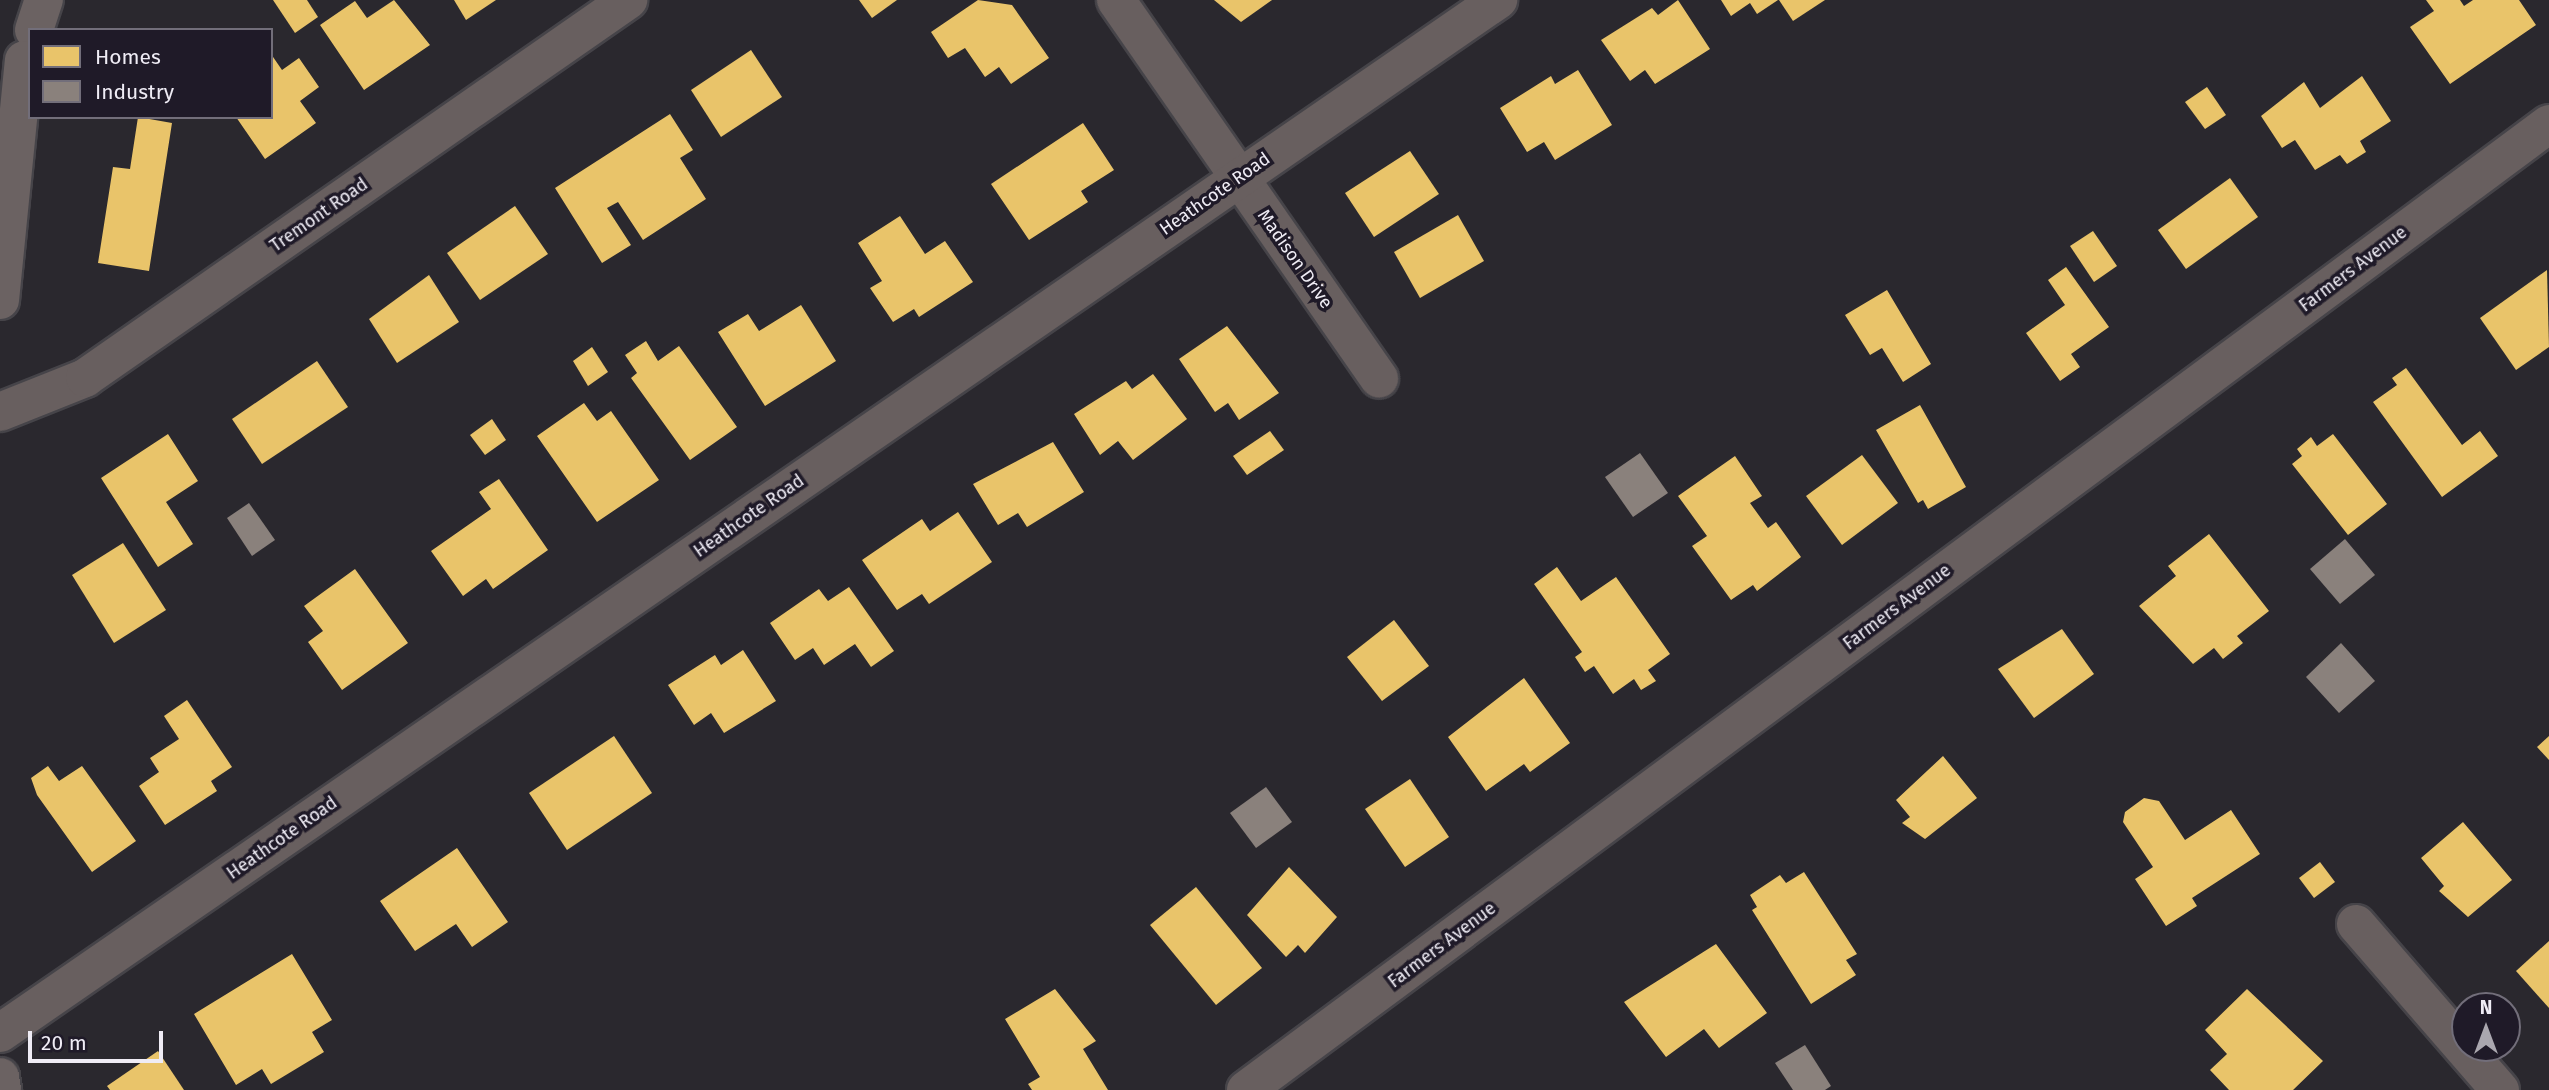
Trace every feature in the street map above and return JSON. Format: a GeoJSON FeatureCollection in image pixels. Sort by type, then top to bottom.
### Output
{"type":"FeatureCollection","features":[{"type":"Feature","properties":{"kind":"main road"},"geometry":{"type":"LineString","coordinates":[[34,28],[44,0]]}},
{"type":"Feature","properties":{"kind":"main road"},"geometry":{"type":"LineString","coordinates":[[0,131],[28,47]]}},
{"type":"Feature","properties":{"kind":"main road"},"geometry":{"type":"LineString","coordinates":[[0,300],[28,53]]}},
{"type":"Feature","properties":{"kind":"main road"},"geometry":{"type":"LineString","coordinates":[[0,1077],[2,1090]]}},
{"type":"Feature","properties":{"kind":"street","name":"Tremont Road"},"geometry":{"type":"LineString","coordinates":[[0,412],[85,378],[628,0]]}},
{"type":"Feature","properties":{"kind":"street","name":"Madison Drive"},"geometry":{"type":"LineString","coordinates":[[1116,0],[1379,379]]}},
{"type":"Feature","properties":{"kind":"street","name":"Heathcote Road"},"geometry":{"type":"LineString","coordinates":[[0,1032],[1498,0]]}},
{"type":"Feature","properties":{"kind":"street","name":"Farmers Avenue"},"geometry":{"type":"LineString","coordinates":[[1246,1090],[2549,124]]}},
{"type":"Feature","properties":{"kind":"street"},"geometry":{"type":"LineString","coordinates":[[2356,924],[2500,1090]]}},
{"type":"Feature","properties":{"kind":"building: Homes"},"geometry":{"type":"Polygon","coordinates":[[[273,0],[307,0],[318,17],[295,33],[273,0]]]}},
{"type":"Feature","properties":{"kind":"building: Homes"},"geometry":{"type":"Polygon","coordinates":[[[394,0],[430,45],[364,90],[320,25],[355,1],[367,18],[394,0]]]}},
{"type":"Feature","properties":{"kind":"building: Homes"},"geometry":{"type":"Polygon","coordinates":[[[454,0],[496,0],[466,20],[454,0]]]}},
{"type":"Feature","properties":{"kind":"building: Homes"},"geometry":{"type":"Polygon","coordinates":[[[859,0],[897,0],[872,18],[859,0]]]}},
{"type":"Feature","properties":{"kind":"building: Homes"},"geometry":{"type":"Polygon","coordinates":[[[978,0],[1012,5],[1049,58],[1011,84],[999,67],[985,77],[965,48],[948,58],[931,32],[978,0]]]}},
{"type":"Feature","properties":{"kind":"building: Homes"},"geometry":{"type":"Polygon","coordinates":[[[1214,0],[1272,0],[1241,22],[1214,0]]]}},
{"type":"Feature","properties":{"kind":"building: Homes"},"geometry":{"type":"Polygon","coordinates":[[[1678,0],[1710,49],[1655,84],[1645,70],[1630,81],[1601,40],[1652,8],[1658,15],[1678,0]]]}},
{"type":"Feature","properties":{"kind":"building: Homes"},"geometry":{"type":"Polygon","coordinates":[[[1721,0],[1778,0],[1757,14],[1750,3],[1731,16],[1721,0]]]}},
{"type":"Feature","properties":{"kind":"building: Homes"},"geometry":{"type":"Polygon","coordinates":[[[1779,0],[1825,0],[1793,21],[1779,0]]]}},
{"type":"Feature","properties":{"kind":"building: Homes"},"geometry":{"type":"Polygon","coordinates":[[[2426,0],[2460,0],[2464,6],[2473,0],[2519,0],[2536,25],[2450,84],[2410,27],[2434,11],[2426,0]]]}},
{"type":"Feature","properties":{"kind":"building: Homes"},"geometry":{"type":"Polygon","coordinates":[[[751,50],[782,97],[721,137],[691,90],[751,50]]]}},
{"type":"Feature","properties":{"kind":"building: Homes"},"geometry":{"type":"Polygon","coordinates":[[[273,57],[282,70],[299,58],[319,87],[300,101],[316,123],[265,159],[237,119],[273,119],[273,57]]]}},
{"type":"Feature","properties":{"kind":"building: Homes"},"geometry":{"type":"Polygon","coordinates":[[[1578,70],[1612,125],[1555,160],[1544,142],[1527,152],[1500,108],[1551,76],[1555,84],[1578,70]]]}},
{"type":"Feature","properties":{"kind":"building: Homes"},"geometry":{"type":"Polygon","coordinates":[[[2362,76],[2391,121],[2360,141],[2366,152],[2347,164],[2340,155],[2315,170],[2295,140],[2282,148],[2261,116],[2304,82],[2320,108],[2362,76]]]}},
{"type":"Feature","properties":{"kind":"building: Homes"},"geometry":{"type":"Polygon","coordinates":[[[2207,87],[2226,115],[2205,129],[2185,102],[2207,87]]]}},
{"type":"Feature","properties":{"kind":"building: Homes"},"geometry":{"type":"Polygon","coordinates":[[[670,114],[693,150],[680,158],[706,199],[643,240],[618,202],[607,208],[631,245],[602,263],[555,188],[670,114]]]}},
{"type":"Feature","properties":{"kind":"building: Homes"},"geometry":{"type":"Polygon","coordinates":[[[138,119],[172,123],[149,271],[98,263],[113,167],[130,169],[138,119]]]}},
{"type":"Feature","properties":{"kind":"building: Homes"},"geometry":{"type":"Polygon","coordinates":[[[1083,123],[1114,170],[1081,191],[1088,202],[1029,240],[991,184],[1083,123]]]}},
{"type":"Feature","properties":{"kind":"building: Homes"},"geometry":{"type":"Polygon","coordinates":[[[1410,151],[1439,194],[1374,237],[1345,193],[1410,151]]]}},
{"type":"Feature","properties":{"kind":"building: Homes"},"geometry":{"type":"Polygon","coordinates":[[[2230,178],[2258,217],[2186,269],[2158,230],[2230,178]]]}},
{"type":"Feature","properties":{"kind":"building: Homes"},"geometry":{"type":"Polygon","coordinates":[[[515,206],[548,254],[480,300],[447,253],[515,206]]]}},
{"type":"Feature","properties":{"kind":"building: Homes"},"geometry":{"type":"Polygon","coordinates":[[[1458,215],[1484,261],[1420,298],[1394,252],[1458,215]]]}},
{"type":"Feature","properties":{"kind":"building: Homes"},"geometry":{"type":"Polygon","coordinates":[[[900,216],[925,254],[945,241],[973,282],[919,317],[914,309],[893,322],[870,288],[882,281],[858,243],[900,216]]]}},
{"type":"Feature","properties":{"kind":"building: Homes"},"geometry":{"type":"Polygon","coordinates":[[[2093,231],[2117,266],[2094,282],[2070,246],[2093,231]]]}},
{"type":"Feature","properties":{"kind":"building: Homes"},"geometry":{"type":"Polygon","coordinates":[[[2066,267],[2109,327],[2071,354],[2080,367],[2060,381],[2026,333],[2065,305],[2048,280],[2066,267]]]}},
{"type":"Feature","properties":{"kind":"building: Homes"},"geometry":{"type":"Polygon","coordinates":[[[2547,270],[2549,347],[2516,370],[2480,318],[2547,270]]]}},
{"type":"Feature","properties":{"kind":"building: Homes"},"geometry":{"type":"Polygon","coordinates":[[[429,275],[459,322],[397,363],[369,319],[429,275]]]}},
{"type":"Feature","properties":{"kind":"building: Homes"},"geometry":{"type":"Polygon","coordinates":[[[1887,290],[1931,364],[1903,382],[1882,348],[1870,355],[1845,315],[1887,290]]]}},
{"type":"Feature","properties":{"kind":"building: Homes"},"geometry":{"type":"Polygon","coordinates":[[[801,305],[836,361],[765,406],[718,332],[748,314],[759,331],[801,305]]]}},
{"type":"Feature","properties":{"kind":"building: Homes"},"geometry":{"type":"Polygon","coordinates":[[[1227,326],[1279,393],[1239,420],[1228,403],[1215,412],[1179,359],[1227,326]]]}},
{"type":"Feature","properties":{"kind":"building: Homes"},"geometry":{"type":"Polygon","coordinates":[[[646,341],[658,361],[679,346],[737,427],[690,460],[631,378],[637,373],[625,355],[646,341]]]}},
{"type":"Feature","properties":{"kind":"building: Homes"},"geometry":{"type":"Polygon","coordinates":[[[592,347],[608,372],[588,386],[573,361],[592,347]]]}},
{"type":"Feature","properties":{"kind":"building: Homes"},"geometry":{"type":"Polygon","coordinates":[[[317,361],[348,407],[262,464],[232,419],[317,361]]]}},
{"type":"Feature","properties":{"kind":"building: Homes"},"geometry":{"type":"Polygon","coordinates":[[[2406,368],[2462,445],[2480,431],[2498,456],[2442,497],[2373,402],[2397,385],[2392,378],[2406,368]]]}},
{"type":"Feature","properties":{"kind":"building: Homes"},"geometry":{"type":"Polygon","coordinates":[[[1153,374],[1187,419],[1133,460],[1118,441],[1100,455],[1074,414],[1126,381],[1132,389],[1153,374]]]}},
{"type":"Feature","properties":{"kind":"building: Homes"},"geometry":{"type":"Polygon","coordinates":[[[584,403],[597,421],[611,411],[659,480],[597,522],[537,436],[584,403]]]}},
{"type":"Feature","properties":{"kind":"building: Homes"},"geometry":{"type":"Polygon","coordinates":[[[1920,405],[1966,487],[1928,509],[1923,500],[1918,503],[1876,430],[1920,405]]]}},
{"type":"Feature","properties":{"kind":"building: Homes"},"geometry":{"type":"Polygon","coordinates":[[[492,419],[506,440],[485,455],[470,435],[492,419]]]}},
{"type":"Feature","properties":{"kind":"building: Homes"},"geometry":{"type":"Polygon","coordinates":[[[1270,431],[1284,450],[1247,475],[1233,456],[1270,431]]]}},
{"type":"Feature","properties":{"kind":"building: Homes"},"geometry":{"type":"Polygon","coordinates":[[[168,434],[198,481],[166,502],[193,544],[158,567],[101,478],[168,434]]]}},
{"type":"Feature","properties":{"kind":"building: Homes"},"geometry":{"type":"Polygon","coordinates":[[[2333,434],[2387,504],[2348,535],[2292,464],[2302,456],[2297,449],[2311,437],[2317,446],[2333,434]]]}},
{"type":"Feature","properties":{"kind":"building: Homes"},"geometry":{"type":"Polygon","coordinates":[[[1053,442],[1084,492],[1027,527],[1018,513],[998,525],[973,484],[1053,442]]]}},
{"type":"Feature","properties":{"kind":"building: Homes"},"geometry":{"type":"Polygon","coordinates":[[[1862,455],[1898,503],[1842,545],[1806,496],[1862,455]]]}},
{"type":"Feature","properties":{"kind":"building: Homes"},"geometry":{"type":"Polygon","coordinates":[[[1735,456],[1762,496],[1750,503],[1768,528],[1776,522],[1801,557],[1757,591],[1753,585],[1731,600],[1692,546],[1707,536],[1678,496],[1735,456]]]}},
{"type":"Feature","properties":{"kind":"building: Homes"},"geometry":{"type":"Polygon","coordinates":[[[499,479],[548,550],[493,589],[486,579],[463,596],[431,551],[491,509],[479,492],[499,479]]]}},
{"type":"Feature","properties":{"kind":"building: Homes"},"geometry":{"type":"Polygon","coordinates":[[[958,512],[992,562],[929,604],[922,594],[897,610],[862,560],[922,519],[930,531],[958,512]]]}},
{"type":"Feature","properties":{"kind":"building: Homes"},"geometry":{"type":"Polygon","coordinates":[[[2209,534],[2269,611],[2237,636],[2243,643],[2223,659],[2214,648],[2193,664],[2139,606],[2176,576],[2168,566],[2209,534]]]}},
{"type":"Feature","properties":{"kind":"building: Homes"},"geometry":{"type":"Polygon","coordinates":[[[123,543],[166,610],[114,643],[72,575],[123,543]]]}},
{"type":"Feature","properties":{"kind":"building: Homes"},"geometry":{"type":"Polygon","coordinates":[[[1557,567],[1581,601],[1616,577],[1670,654],[1648,670],[1656,681],[1641,690],[1634,679],[1613,694],[1594,666],[1585,672],[1575,657],[1582,652],[1534,584],[1557,567]]]}},
{"type":"Feature","properties":{"kind":"building: Homes"},"geometry":{"type":"Polygon","coordinates":[[[355,569],[408,643],[342,690],[308,642],[323,631],[304,606],[355,569]]]}},
{"type":"Feature","properties":{"kind":"building: Homes"},"geometry":{"type":"Polygon","coordinates":[[[849,587],[894,651],[871,667],[855,644],[824,665],[813,648],[795,660],[770,623],[819,589],[828,601],[849,587]]]}},
{"type":"Feature","properties":{"kind":"building: Homes"},"geometry":{"type":"Polygon","coordinates":[[[1394,620],[1429,666],[1382,701],[1347,657],[1394,620]]]}},
{"type":"Feature","properties":{"kind":"building: Homes"},"geometry":{"type":"Polygon","coordinates":[[[2062,629],[2094,674],[2034,718],[1998,669],[2062,629]]]}},
{"type":"Feature","properties":{"kind":"building: Homes"},"geometry":{"type":"Polygon","coordinates":[[[743,650],[776,701],[724,733],[711,713],[694,725],[668,685],[715,655],[721,665],[743,650]]]}},
{"type":"Feature","properties":{"kind":"building: Homes"},"geometry":{"type":"Polygon","coordinates":[[[1524,678],[1570,743],[1530,772],[1524,764],[1486,791],[1448,737],[1524,678]]]}},
{"type":"Feature","properties":{"kind":"building: Homes"},"geometry":{"type":"Polygon","coordinates":[[[187,700],[232,767],[211,781],[217,791],[165,825],[139,786],[159,772],[150,758],[179,739],[164,716],[187,700]]]}},
{"type":"Feature","properties":{"kind":"building: Homes"},"geometry":{"type":"Polygon","coordinates":[[[614,736],[652,793],[567,850],[529,793],[614,736]]]}},
{"type":"Feature","properties":{"kind":"building: Homes"},"geometry":{"type":"Polygon","coordinates":[[[2549,736],[2549,760],[2537,747],[2549,736]]]}},
{"type":"Feature","properties":{"kind":"building: Homes"},"geometry":{"type":"Polygon","coordinates":[[[1943,756],[1977,798],[1925,839],[1902,823],[1910,817],[1896,800],[1943,756]]]}},
{"type":"Feature","properties":{"kind":"building: Homes"},"geometry":{"type":"Polygon","coordinates":[[[48,766],[59,781],[82,766],[136,841],[92,872],[37,795],[31,778],[48,766]]]}},
{"type":"Feature","properties":{"kind":"building: Homes"},"geometry":{"type":"Polygon","coordinates":[[[1410,779],[1449,837],[1405,867],[1365,809],[1410,779]]]}},
{"type":"Feature","properties":{"kind":"building: Homes"},"geometry":{"type":"Polygon","coordinates":[[[2144,798],[2159,801],[2185,840],[2231,810],[2260,854],[2192,898],[2197,906],[2166,926],[2135,879],[2153,867],[2123,822],[2125,812],[2144,798]]]}},
{"type":"Feature","properties":{"kind":"building: Homes"},"geometry":{"type":"Polygon","coordinates":[[[2463,822],[2512,880],[2468,917],[2439,891],[2444,886],[2421,858],[2463,822]]]}},
{"type":"Feature","properties":{"kind":"building: Homes"},"geometry":{"type":"Polygon","coordinates":[[[457,848],[508,922],[472,947],[456,924],[415,951],[380,901],[457,848]]]}},
{"type":"Feature","properties":{"kind":"building: Homes"},"geometry":{"type":"Polygon","coordinates":[[[2320,862],[2335,882],[2314,898],[2299,878],[2320,862]]]}},
{"type":"Feature","properties":{"kind":"building: Homes"},"geometry":{"type":"Polygon","coordinates":[[[1289,867],[1337,917],[1305,953],[1298,945],[1286,957],[1247,915],[1289,867]]]}},
{"type":"Feature","properties":{"kind":"building: Homes"},"geometry":{"type":"Polygon","coordinates":[[[1804,872],[1857,954],[1846,960],[1856,975],[1811,1004],[1752,910],[1757,907],[1750,895],[1780,875],[1786,883],[1804,872]]]}},
{"type":"Feature","properties":{"kind":"building: Homes"},"geometry":{"type":"Polygon","coordinates":[[[1196,887],[1262,968],[1216,1005],[1150,925],[1196,887]]]}},
{"type":"Feature","properties":{"kind":"building: Homes"},"geometry":{"type":"Polygon","coordinates":[[[2549,941],[2549,1008],[2516,971],[2549,941]]]}},
{"type":"Feature","properties":{"kind":"building: Homes"},"geometry":{"type":"Polygon","coordinates":[[[1716,944],[1767,1013],[1719,1048],[1704,1029],[1666,1057],[1624,1002],[1716,944]]]}},
{"type":"Feature","properties":{"kind":"building: Homes"},"geometry":{"type":"Polygon","coordinates":[[[292,954],[332,1020],[312,1032],[324,1052],[271,1084],[262,1069],[236,1085],[194,1014],[292,954]]]}},
{"type":"Feature","properties":{"kind":"building: Homes"},"geometry":{"type":"Polygon","coordinates":[[[1055,989],[1096,1041],[1083,1049],[1108,1090],[1032,1090],[1028,1084],[1040,1077],[1005,1019],[1055,989]]]}},
{"type":"Feature","properties":{"kind":"building: Homes"},"geometry":{"type":"Polygon","coordinates":[[[2247,989],[2323,1061],[2293,1090],[2229,1090],[2210,1070],[2227,1054],[2205,1030],[2247,989]]]}},
{"type":"Feature","properties":{"kind":"building: Homes"},"geometry":{"type":"Polygon","coordinates":[[[158,1051],[184,1090],[110,1090],[107,1086],[158,1051]]]}},
{"type":"Feature","properties":{"kind":"building: Industry"},"geometry":{"type":"Polygon","coordinates":[[[1640,453],[1668,493],[1633,517],[1605,477],[1640,453]]]}},
{"type":"Feature","properties":{"kind":"building: Industry"},"geometry":{"type":"Polygon","coordinates":[[[249,503],[275,540],[252,556],[227,518],[249,503]]]}},
{"type":"Feature","properties":{"kind":"building: Industry"},"geometry":{"type":"Polygon","coordinates":[[[2345,539],[2375,575],[2340,604],[2310,569],[2345,539]]]}},
{"type":"Feature","properties":{"kind":"building: Industry"},"geometry":{"type":"Polygon","coordinates":[[[2341,643],[2375,681],[2339,713],[2306,677],[2341,643]]]}},
{"type":"Feature","properties":{"kind":"building: Industry"},"geometry":{"type":"Polygon","coordinates":[[[1266,787],[1292,822],[1256,848],[1230,813],[1266,787]]]}},
{"type":"Feature","properties":{"kind":"building: Industry"},"geometry":{"type":"Polygon","coordinates":[[[1805,1045],[1831,1086],[1825,1090],[1793,1090],[1775,1063],[1805,1045]]]}}]}
